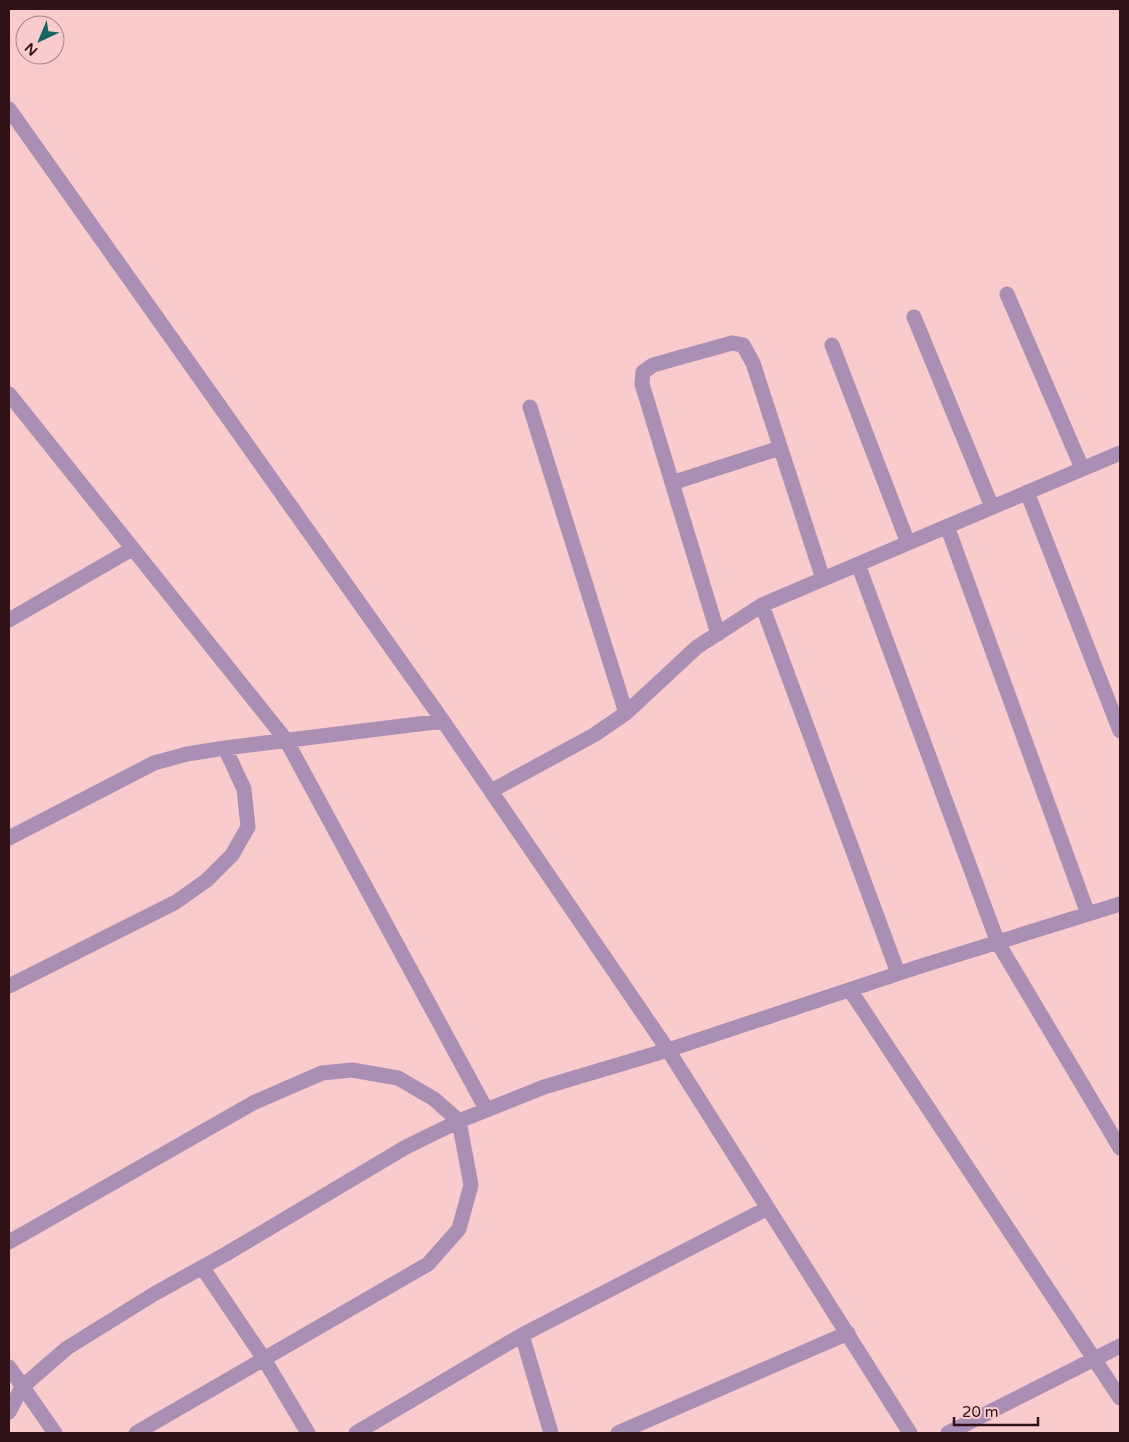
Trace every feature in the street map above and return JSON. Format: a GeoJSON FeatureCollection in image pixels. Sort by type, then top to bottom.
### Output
{"type":"FeatureCollection","features":[{"type":"Feature","properties":{"kind":"street"},"geometry":{"type":"LineString","coordinates":[[9,109],[443,722],[668,1050],[910,1433]]}},
{"type":"Feature","properties":{"kind":"street"},"geometry":{"type":"LineString","coordinates":[[1007,294],[1082,468]]}},
{"type":"Feature","properties":{"kind":"street"},"geometry":{"type":"LineString","coordinates":[[914,317],[992,507]]}},
{"type":"Feature","properties":{"kind":"street"},"geometry":{"type":"LineString","coordinates":[[718,634],[642,384],[643,372],[653,366],[732,343],[743,345],[753,363],[823,579]]}},
{"type":"Feature","properties":{"kind":"street"},"geometry":{"type":"LineString","coordinates":[[832,345],[908,543]]}},
{"type":"Feature","properties":{"kind":"street"},"geometry":{"type":"LineString","coordinates":[[9,394],[286,740],[486,1108]]}},
{"type":"Feature","properties":{"kind":"street"},"geometry":{"type":"LineString","coordinates":[[530,407],[626,713]]}},
{"type":"Feature","properties":{"kind":"street"},"geometry":{"type":"LineString","coordinates":[[672,483],[780,448]]}},
{"type":"Feature","properties":{"kind":"street"},"geometry":{"type":"LineString","coordinates":[[491,791],[594,735],[626,713],[697,648],[762,605],[1120,453]]}},
{"type":"Feature","properties":{"kind":"street"},"geometry":{"type":"LineString","coordinates":[[1027,492],[1120,731]]}},
{"type":"Feature","properties":{"kind":"street"},"geometry":{"type":"LineString","coordinates":[[947,526],[1088,914]]}},
{"type":"Feature","properties":{"kind":"street"},"geometry":{"type":"LineString","coordinates":[[9,620],[132,549]]}},
{"type":"Feature","properties":{"kind":"street"},"geometry":{"type":"LineString","coordinates":[[858,564],[998,943],[1120,1148]]}},
{"type":"Feature","properties":{"kind":"street"},"geometry":{"type":"LineString","coordinates":[[762,605],[898,973]]}},
{"type":"Feature","properties":{"kind":"street"},"geometry":{"type":"LineString","coordinates":[[9,838],[154,763],[187,754],[286,740],[443,722]]}},
{"type":"Feature","properties":{"kind":"street"},"geometry":{"type":"LineString","coordinates":[[9,986],[176,902],[207,880],[232,855],[248,827],[244,788],[225,748]]}},
{"type":"Feature","properties":{"kind":"street"},"geometry":{"type":"LineString","coordinates":[[9,1412],[22,1387],[67,1348],[154,1294],[406,1147],[486,1108],[544,1087],[668,1050],[898,973],[1120,904]]}},
{"type":"Feature","properties":{"kind":"street"},"geometry":{"type":"LineString","coordinates":[[850,990],[1120,1398]]}},
{"type":"Feature","properties":{"kind":"street"},"geometry":{"type":"LineString","coordinates":[[9,1242],[255,1102],[322,1073],[352,1070],[398,1078],[434,1099],[459,1121],[471,1185],[458,1229],[428,1264],[136,1433]]}},
{"type":"Feature","properties":{"kind":"street"},"geometry":{"type":"LineString","coordinates":[[356,1433],[522,1334],[768,1208]]}},
{"type":"Feature","properties":{"kind":"street"},"geometry":{"type":"LineString","coordinates":[[202,1267],[264,1359],[308,1433]]}},
{"type":"Feature","properties":{"kind":"street"},"geometry":{"type":"LineString","coordinates":[[618,1433],[848,1333]]}},
{"type":"Feature","properties":{"kind":"street"},"geometry":{"type":"LineString","coordinates":[[522,1334],[551,1433]]}},
{"type":"Feature","properties":{"kind":"street"},"geometry":{"type":"LineString","coordinates":[[948,1433],[1120,1346]]}},
{"type":"Feature","properties":{"kind":"street"},"geometry":{"type":"LineString","coordinates":[[9,1367],[56,1433]]}}]}
